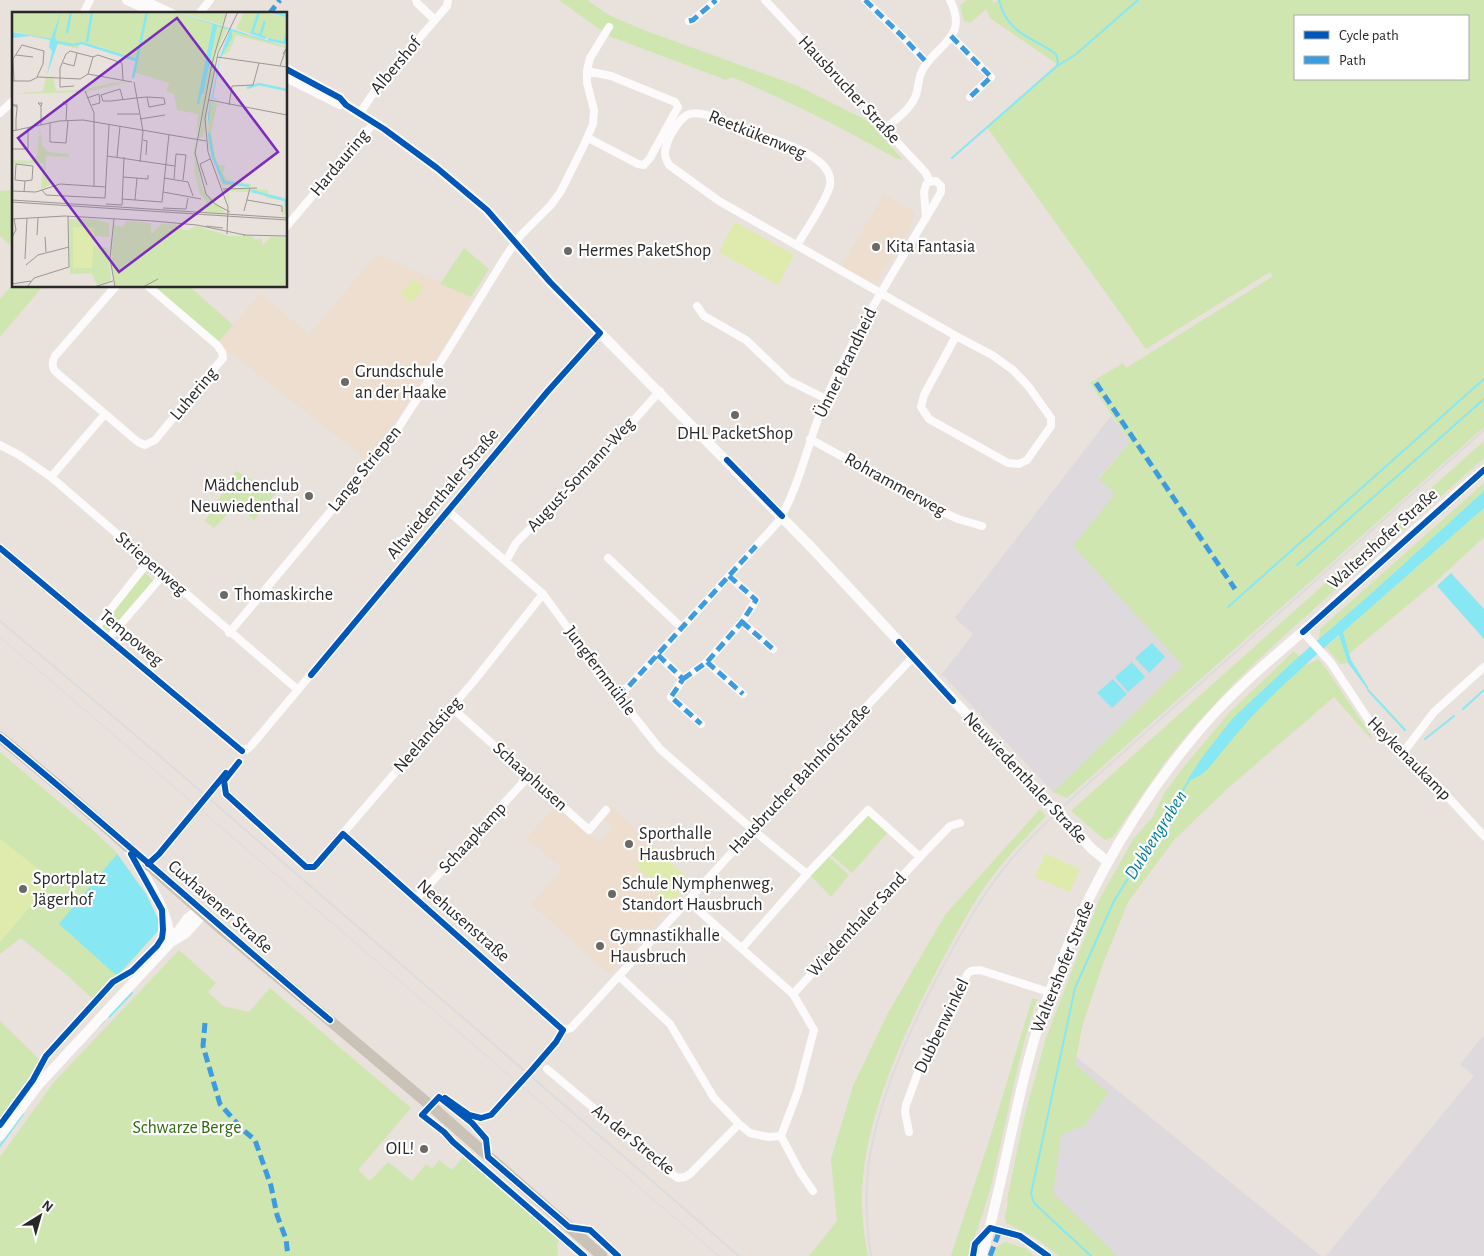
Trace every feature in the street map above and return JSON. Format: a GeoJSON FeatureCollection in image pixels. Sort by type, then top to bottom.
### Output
{"type":"FeatureCollection","features":[{"type":"Feature","properties":{"kind":"main road"},"geometry":{"type":"LineString","coordinates":[[127,0],[152,12]]}},
{"type":"Feature","properties":{"kind":"main road"},"geometry":{"type":"LineString","coordinates":[[142,0],[168,12]]}},
{"type":"Feature","properties":{"kind":"main road","name":"Neuwiedenthaler Straße"},"geometry":{"type":"LineString","coordinates":[[288,70],[340,98],[346,105],[374,122],[417,153],[487,210],[548,279],[782,516],[1092,849],[1108,862]]}},
{"type":"Feature","properties":{"kind":"main road","name":"Neuwiedenthaler Straße"},"geometry":{"type":"LineString","coordinates":[[288,78],[337,104],[346,105]]}},
{"type":"Feature","properties":{"kind":"main road","name":"Waltershofer Straße"},"geometry":{"type":"LineString","coordinates":[[982,1256],[1024,1077],[1049,992],[1073,931],[1108,862],[1140,810],[1166,771],[1203,725],[1230,696],[1484,470]]}},
{"type":"Feature","properties":{"kind":"main road","name":"Cuxhavener Straße"},"geometry":{"type":"LineString","coordinates":[[0,737],[59,786],[204,914],[431,1106],[602,1256]]}},
{"type":"Feature","properties":{"kind":"main road"},"geometry":{"type":"LineString","coordinates":[[124,843],[168,922],[169,944]]}},
{"type":"Feature","properties":{"kind":"main road"},"geometry":{"type":"LineString","coordinates":[[0,1136],[39,1084],[169,944],[190,916],[204,914]]}},
{"type":"Feature","properties":{"kind":"street"},"geometry":{"type":"LineString","coordinates":[[84,12],[90,0]]}},
{"type":"Feature","properties":{"kind":"street"},"geometry":{"type":"LineString","coordinates":[[201,12],[210,0]]}},
{"type":"Feature","properties":{"kind":"street"},"geometry":{"type":"LineString","coordinates":[[416,0],[435,20]]}},
{"type":"Feature","properties":{"kind":"street","name":"Albershof"},"geometry":{"type":"LineString","coordinates":[[360,114],[376,89],[447,6],[448,0]]}},
{"type":"Feature","properties":{"kind":"street"},"geometry":{"type":"LineString","coordinates":[[688,21],[693,20],[716,0]]}},
{"type":"Feature","properties":{"kind":"street","name":"Hausbrucher Straße"},"geometry":{"type":"LineString","coordinates":[[765,0],[925,172],[930,181]]}},
{"type":"Feature","properties":{"kind":"street"},"geometry":{"type":"LineString","coordinates":[[865,0],[927,63]]}},
{"type":"Feature","properties":{"kind":"street"},"geometry":{"type":"LineString","coordinates":[[885,129],[912,104],[921,73],[927,63],[945,46],[951,36],[955,28],[956,17],[950,0]]}},
{"type":"Feature","properties":{"kind":"street"},"geometry":{"type":"LineString","coordinates":[[588,138],[638,164],[644,165],[650,158],[678,107],[676,102],[622,80],[587,71],[590,58],[609,26]]}},
{"type":"Feature","properties":{"kind":"street"},"geometry":{"type":"LineString","coordinates":[[951,36],[991,77],[970,97]]}},
{"type":"Feature","properties":{"kind":"street","name":"Lange Striepen"},"geometry":{"type":"LineString","coordinates":[[230,633],[391,440],[497,269],[516,242],[554,201],[570,174],[593,124],[594,110],[587,83],[587,71]]}},
{"type":"Feature","properties":{"kind":"street"},"geometry":{"type":"LineString","coordinates":[[0,113],[12,102]]}},
{"type":"Feature","properties":{"kind":"street","name":"Reetkükenweg"},"geometry":{"type":"LineString","coordinates":[[797,245],[830,188],[829,176],[825,167],[815,158],[800,150],[707,115],[691,113],[682,118],[666,146],[666,157],[669,165],[709,194],[880,294],[992,354],[1013,370],[1029,387],[1051,418],[1051,426],[1027,460],[1019,464],[1008,463],[929,419],[922,407],[924,395],[956,336]]}},
{"type":"Feature","properties":{"kind":"street","name":"Hardauring"},"geometry":{"type":"LineString","coordinates":[[288,225],[374,122]]}},
{"type":"Feature","properties":{"kind":"street"},"geometry":{"type":"LineString","coordinates":[[926,218],[924,192],[926,185],[930,181]]}},
{"type":"Feature","properties":{"kind":"street","name":"Ünner Brandheid"},"geometry":{"type":"LineString","coordinates":[[617,695],[629,686],[658,655],[776,525],[782,516],[826,399],[855,338],[941,190],[940,184],[936,181],[930,181]]}},
{"type":"Feature","properties":{"kind":"street","name":"Luhering"},"geometry":{"type":"LineString","coordinates":[[114,288],[58,353],[52,362],[53,367],[56,372],[138,442],[149,444],[155,440],[223,358],[222,352],[217,345],[150,288]]}},
{"type":"Feature","properties":{"kind":"street"},"geometry":{"type":"LineString","coordinates":[[698,306],[704,316],[746,340],[788,380],[826,399]]}},
{"type":"Feature","properties":{"kind":"street","name":"Altwiedenthaler Straße"},"geometry":{"type":"LineString","coordinates":[[242,750],[246,750],[251,746],[548,391],[600,333]]}},
{"type":"Feature","properties":{"kind":"street","name":"August-Somann-Weg"},"geometry":{"type":"LineString","coordinates":[[506,561],[516,543],[608,449],[660,391]]}},
{"type":"Feature","properties":{"kind":"street"},"geometry":{"type":"LineString","coordinates":[[51,477],[105,414]]}},
{"type":"Feature","properties":{"kind":"street","name":"Rohrammerweg"},"geometry":{"type":"LineString","coordinates":[[810,439],[945,513],[982,526]]}},
{"type":"Feature","properties":{"kind":"street","name":"Striepenweg"},"geometry":{"type":"LineString","coordinates":[[0,445],[19,455],[51,477],[298,690]]}},
{"type":"Feature","properties":{"kind":"street","name":"Jungfernmühle"},"geometry":{"type":"LineString","coordinates":[[448,511],[543,594],[617,695],[660,749],[753,830]]}},
{"type":"Feature","properties":{"kind":"street","name":"Tempoweg"},"geometry":{"type":"LineString","coordinates":[[0,548],[242,750]]}},
{"type":"Feature","properties":{"kind":"street"},"geometry":{"type":"LineString","coordinates":[[608,558],[682,628]]}},
{"type":"Feature","properties":{"kind":"street"},"geometry":{"type":"LineString","coordinates":[[96,629],[148,562]]}},
{"type":"Feature","properties":{"kind":"street"},"geometry":{"type":"LineString","coordinates":[[108,639],[163,575]]}},
{"type":"Feature","properties":{"kind":"street"},"geometry":{"type":"LineString","coordinates":[[700,724],[671,697],[683,679],[707,662],[742,622],[756,600],[729,576]]}},
{"type":"Feature","properties":{"kind":"street","name":"Neelandstieg"},"geometry":{"type":"LineString","coordinates":[[226,794],[306,867],[316,866],[474,681],[543,594]]}},
{"type":"Feature","properties":{"kind":"street"},"geometry":{"type":"LineString","coordinates":[[742,622],[773,649]]}},
{"type":"Feature","properties":{"kind":"street","name":"Heykenaukamp"},"geometry":{"type":"LineString","coordinates":[[1303,632],[1324,654],[1372,725],[1435,783],[1484,836]]}},
{"type":"Feature","properties":{"kind":"street"},"geometry":{"type":"LineString","coordinates":[[658,655],[683,679]]}},
{"type":"Feature","properties":{"kind":"street","name":"Hausbrucher Bahnhofstraße"},"geometry":{"type":"LineString","coordinates":[[563,1030],[571,1028],[913,657]]}},
{"type":"Feature","properties":{"kind":"street"},"geometry":{"type":"LineString","coordinates":[[707,662],[743,694]]}},
{"type":"Feature","properties":{"kind":"street"},"geometry":{"type":"LineString","coordinates":[[1402,754],[1434,712],[1484,667]]}},
{"type":"Feature","properties":{"kind":"street","name":"Schaaphusen"},"geometry":{"type":"LineString","coordinates":[[451,707],[589,830],[606,810]]}},
{"type":"Feature","properties":{"kind":"street","name":"Schaapkamp"},"geometry":{"type":"LineString","coordinates":[[416,899],[529,776]]}},
{"type":"Feature","properties":{"kind":"street","name":"Wiedenthaler Sand"},"geometry":{"type":"LineString","coordinates":[[742,948],[807,874],[868,810],[920,857]]}},
{"type":"Feature","properties":{"kind":"street","name":"Wiedenthaler Sand"},"geometry":{"type":"LineString","coordinates":[[792,994],[950,826],[960,823]]}},
{"type":"Feature","properties":{"kind":"street"},"geometry":{"type":"LineString","coordinates":[[753,830],[807,874]]}},
{"type":"Feature","properties":{"kind":"street","name":"Neehusenstraße"},"geometry":{"type":"LineString","coordinates":[[343,834],[563,1030]]}},
{"type":"Feature","properties":{"kind":"street"},"geometry":{"type":"LineString","coordinates":[[688,900],[792,994],[814,1030],[798,1091],[781,1136],[800,1172],[814,1191]]}},
{"type":"Feature","properties":{"kind":"street","name":"Dubbenwinkel"},"geometry":{"type":"LineString","coordinates":[[909,1132],[906,1120],[906,1105],[924,1056],[968,973],[980,970],[1049,992]]}},
{"type":"Feature","properties":{"kind":"street"},"geometry":{"type":"LineString","coordinates":[[619,976],[670,1024],[714,1098],[739,1124],[750,1133],[768,1137],[781,1136]]}},
{"type":"Feature","properties":{"kind":"street","name":"An der Strecke"},"geometry":{"type":"LineString","coordinates":[[547,1069],[678,1178],[690,1174],[739,1124]]}},
{"type":"Feature","properties":{"kind":"street"},"geometry":{"type":"LineString","coordinates":[[990,1228],[1020,1236],[1048,1256]]}},
{"type":"Feature","properties":{"kind":"shaded area","name":"Kita Fantasia"},"geometry":{"type":"Polygon","coordinates":[[[884,194],[915,213],[910,228],[878,280],[870,282],[842,266],[884,194]]]}},
{"type":"Feature","properties":{"kind":"shaded area","name":"Grundschule an der Haake"},"geometry":{"type":"Polygon","coordinates":[[[377,254],[471,297],[467,311],[395,422],[365,458],[218,343],[261,293],[309,335],[377,254]]]}},
{"type":"Feature","properties":{"kind":"shaded area"},"geometry":{"type":"Polygon","coordinates":[[[1111,416],[1130,442],[1099,478],[1115,493],[1164,644],[1184,666],[1053,792],[942,674],[973,634],[955,618],[1111,416]]]}},
{"type":"Feature","properties":{"kind":"shaded area","name":"Schule Nymphenweg, Standort Hausbruch"},"geometry":{"type":"Polygon","coordinates":[[[557,805],[599,843],[613,827],[601,816],[611,806],[693,883],[609,974],[531,904],[563,869],[527,838],[557,805]]]}},
{"type":"Feature","properties":{"kind":"shaded area"},"geometry":{"type":"Polygon","coordinates":[[[1484,1035],[1484,1256],[1326,1256],[1474,1076],[1460,1064],[1484,1035]]]}},
{"type":"Feature","properties":{"kind":"shaded area"},"geometry":{"type":"Polygon","coordinates":[[[1075,1056],[1321,1256],[1112,1256],[1050,1195],[1075,1056]]]}},
{"type":"Feature","properties":{"kind":"green space"},"geometry":{"type":"Polygon","coordinates":[[[559,0],[587,0],[609,15],[641,29],[798,86],[868,121],[903,160],[895,158],[774,95],[732,77],[726,80],[609,36],[559,0]]]}},
{"type":"Feature","properties":{"kind":"green space"},"geometry":{"type":"Polygon","coordinates":[[[967,0],[992,0],[994,2],[990,6],[998,0],[1484,0],[1484,427],[1067,798],[1053,792],[1183,666],[1073,546],[1115,494],[1099,479],[1130,442],[1090,383],[1123,363],[1126,368],[1273,276],[1270,272],[1146,349],[987,127],[1057,64],[990,18],[986,9],[970,23],[964,21],[960,5],[967,0]]]}},
{"type":"Feature","properties":{"kind":"green space"},"geometry":{"type":"Polygon","coordinates":[[[12,190],[12,246],[0,236],[0,191],[12,190]]]}},
{"type":"Feature","properties":{"kind":"green space"},"geometry":{"type":"Polygon","coordinates":[[[735,222],[794,255],[778,285],[719,252],[735,222]]]}},
{"type":"Feature","properties":{"kind":"green space"},"geometry":{"type":"Polygon","coordinates":[[[464,248],[489,269],[471,297],[440,284],[464,248]]]}},
{"type":"Feature","properties":{"kind":"green space"},"geometry":{"type":"Polygon","coordinates":[[[414,279],[424,288],[411,303],[401,294],[414,279]]]}},
{"type":"Feature","properties":{"kind":"green space"},"geometry":{"type":"Polygon","coordinates":[[[12,285],[12,288],[41,288],[0,337],[0,299],[12,285]]]}},
{"type":"Feature","properties":{"kind":"green space"},"geometry":{"type":"Polygon","coordinates":[[[150,288],[191,288],[233,325],[218,343],[150,288]]]}},
{"type":"Feature","properties":{"kind":"green space"},"geometry":{"type":"Polygon","coordinates":[[[1484,441],[1484,458],[1288,632],[1235,682],[1190,731],[1165,762],[1113,837],[1105,840],[1071,811],[1484,441]]]}},
{"type":"Feature","properties":{"kind":"green space"},"geometry":{"type":"Polygon","coordinates":[[[236,471],[276,493],[254,520],[240,508],[234,507],[214,528],[205,521],[236,471]]]}},
{"type":"Feature","properties":{"kind":"green space"},"geometry":{"type":"Polygon","coordinates":[[[1484,483],[1484,491],[1319,639],[1320,629],[1484,483]]]}},
{"type":"Feature","properties":{"kind":"green space"},"geometry":{"type":"Polygon","coordinates":[[[1484,508],[1484,537],[1432,585],[1349,654],[1343,632],[1484,508]]]}},
{"type":"Feature","properties":{"kind":"green space"},"geometry":{"type":"Polygon","coordinates":[[[144,572],[154,581],[111,633],[101,624],[144,572]]]}},
{"type":"Feature","properties":{"kind":"green space"},"geometry":{"type":"Polygon","coordinates":[[[1340,635],[1348,663],[1340,664],[1326,647],[1340,635]]]}},
{"type":"Feature","properties":{"kind":"green space"},"geometry":{"type":"Polygon","coordinates":[[[1294,651],[1307,665],[1318,659],[1372,737],[1371,739],[1334,697],[1228,788],[1174,840],[1128,902],[1103,964],[1082,1027],[1075,1064],[1108,1093],[1085,1125],[1061,1135],[1053,1193],[1117,1256],[1059,1256],[1034,1237],[1006,1223],[1005,1216],[1024,1118],[1046,1038],[1100,898],[1134,838],[1152,818],[1165,792],[1182,769],[1229,713],[1294,651]]]}},
{"type":"Feature","properties":{"kind":"green space"},"geometry":{"type":"Polygon","coordinates":[[[0,752],[116,852],[146,894],[158,919],[158,931],[94,1000],[21,938],[0,954],[0,752]]]}},
{"type":"Feature","properties":{"kind":"green space"},"geometry":{"type":"Polygon","coordinates":[[[1040,809],[1046,816],[998,869],[963,922],[917,1009],[893,1064],[874,1120],[867,1148],[863,1177],[862,1216],[868,1256],[809,1256],[837,1221],[831,1159],[853,1086],[888,1013],[945,915],[1040,809]]]}},
{"type":"Feature","properties":{"kind":"green space"},"geometry":{"type":"Polygon","coordinates":[[[868,812],[889,831],[852,873],[829,853],[868,812]]]}},
{"type":"Feature","properties":{"kind":"green space","name":"Sportplatz Jägerhof"},"geometry":{"type":"Polygon","coordinates":[[[0,839],[53,880],[0,942],[0,839]]]}},
{"type":"Feature","properties":{"kind":"green space"},"geometry":{"type":"Polygon","coordinates":[[[652,846],[687,878],[683,883],[687,879],[689,881],[669,903],[652,887],[655,882],[635,865],[652,846]]]}},
{"type":"Feature","properties":{"kind":"green space"},"geometry":{"type":"Polygon","coordinates":[[[1045,854],[1080,869],[1070,892],[1035,877],[1045,854]]]}},
{"type":"Feature","properties":{"kind":"green space"},"geometry":{"type":"Polygon","coordinates":[[[827,855],[849,875],[831,897],[809,874],[827,855]]]}},
{"type":"Feature","properties":{"kind":"green space","name":"Schwarze Berge"},"geometry":{"type":"Polygon","coordinates":[[[179,950],[216,983],[208,992],[223,1006],[249,1012],[270,988],[411,1108],[358,1170],[370,1181],[388,1162],[412,1181],[426,1164],[432,1169],[439,1160],[452,1170],[465,1155],[572,1247],[569,1249],[559,1241],[557,1243],[558,1256],[0,1256],[0,1157],[54,1082],[179,950]]]}},
{"type":"Feature","properties":{"kind":"green space"},"geometry":{"type":"Polygon","coordinates":[[[1032,999],[1037,999],[1020,1060],[992,1183],[974,1238],[971,1256],[951,1256],[994,1125],[1032,999]]]}},
{"type":"Feature","properties":{"kind":"green space"},"geometry":{"type":"Polygon","coordinates":[[[0,1021],[40,1060],[32,1077],[0,1121],[0,1021]]]}},
{"type":"Feature","properties":{"kind":"green space"},"geometry":{"type":"Polygon","coordinates":[[[1005,1242],[1025,1248],[1034,1256],[992,1256],[997,1247],[1005,1242]]]}},
{"type":"Feature","properties":{"kind":"water"},"geometry":{"type":"Polygon","coordinates":[[[1484,491],[1484,508],[1343,632],[1351,660],[1368,690],[1348,663],[1339,635],[1265,703],[1205,772],[1195,778],[1188,779],[1203,756],[1233,718],[1484,491]]]}},
{"type":"Feature","properties":{"kind":"water"},"geometry":{"type":"Polygon","coordinates":[[[1451,573],[1484,609],[1484,639],[1437,586],[1451,573]]]}},
{"type":"Feature","properties":{"kind":"water"},"geometry":{"type":"Polygon","coordinates":[[[1152,643],[1165,657],[1149,673],[1135,658],[1152,643]]]}},
{"type":"Feature","properties":{"kind":"water"},"geometry":{"type":"Polygon","coordinates":[[[1132,662],[1145,677],[1128,692],[1115,677],[1132,662]]]}},
{"type":"Feature","properties":{"kind":"water"},"geometry":{"type":"Polygon","coordinates":[[[1113,679],[1127,694],[1112,708],[1097,693],[1113,679]]]}},
{"type":"Feature","properties":{"kind":"water"},"geometry":{"type":"Polygon","coordinates":[[[117,854],[146,894],[158,919],[158,931],[117,976],[59,924],[117,854]]]}},
{"type":"Feature","properties":{"kind":"waterway"},"geometry":{"type":"LineString","coordinates":[[999,0],[1003,12],[1014,28],[1056,54],[1057,66]]}},
{"type":"Feature","properties":{"kind":"waterway"},"geometry":{"type":"LineString","coordinates":[[952,158],[1057,66],[1075,55],[1138,0]]}},
{"type":"Feature","properties":{"kind":"waterway"},"geometry":{"type":"LineString","coordinates":[[1228,607],[1484,379]]}},
{"type":"Feature","properties":{"kind":"waterway"},"geometry":{"type":"LineString","coordinates":[[1297,565],[1484,399]]}},
{"type":"Feature","properties":{"kind":"waterway"},"geometry":{"type":"LineString","coordinates":[[1368,690],[1405,730]]}},
{"type":"Feature","properties":{"kind":"waterway"},"geometry":{"type":"LineString","coordinates":[[1463,709],[1484,690]]}},
{"type":"Feature","properties":{"kind":"waterway"},"geometry":{"type":"LineString","coordinates":[[1425,739],[1454,716]]}},
{"type":"Feature","properties":{"kind":"waterway","name":"Dubbengraben"},"geometry":{"type":"LineString","coordinates":[[1091,1256],[1034,1203],[1031,1194],[1075,988],[1114,901],[1190,779]]}},
{"type":"Feature","properties":{"kind":"waterway"},"geometry":{"type":"LineString","coordinates":[[109,1017],[132,993]]}},
{"type":"Feature","properties":{"kind":"waterway"},"geometry":{"type":"LineString","coordinates":[[98,1027],[104,1021]]}},
{"type":"Feature","properties":{"kind":"waterway"},"geometry":{"type":"LineString","coordinates":[[0,1146],[23,1114]]}},
{"type":"Feature","properties":{"kind":"tram line"},"geometry":{"type":"LineString","coordinates":[[0,637],[719,1256]]}},
{"type":"Feature","properties":{"kind":"railway"},"geometry":{"type":"LineString","coordinates":[[871,1256],[866,1196],[868,1166],[880,1112],[907,1039],[930,992],[953,948],[993,882],[1038,830],[1070,800],[1484,430]]}},
{"type":"Feature","properties":{"kind":"railway"},"geometry":{"type":"LineString","coordinates":[[0,621],[154,751],[739,1256]]}},
{"type":"Feature","properties":{"kind":"marked path"},"geometry":{"type":"LineString","coordinates":[[271,12],[280,0]]}},
{"type":"Feature","properties":{"kind":"marked path"},"geometry":{"type":"LineString","coordinates":[[689,21],[693,20],[716,0]]}},
{"type":"Feature","properties":{"kind":"marked path"},"geometry":{"type":"LineString","coordinates":[[865,0],[927,63]]}},
{"type":"Feature","properties":{"kind":"marked path"},"geometry":{"type":"LineString","coordinates":[[951,36],[991,77],[970,97]]}},
{"type":"Feature","properties":{"kind":"marked path"},"geometry":{"type":"LineString","coordinates":[[1096,383],[1235,589]]}},
{"type":"Feature","properties":{"kind":"marked path"},"geometry":{"type":"LineString","coordinates":[[617,695],[629,686],[756,546]]}},
{"type":"Feature","properties":{"kind":"marked path"},"geometry":{"type":"LineString","coordinates":[[683,679],[707,662],[742,622],[756,600],[729,576]]}},
{"type":"Feature","properties":{"kind":"marked path"},"geometry":{"type":"LineString","coordinates":[[742,622],[773,649]]}},
{"type":"Feature","properties":{"kind":"marked path"},"geometry":{"type":"LineString","coordinates":[[658,655],[683,679],[671,697],[701,724]]}},
{"type":"Feature","properties":{"kind":"marked path"},"geometry":{"type":"LineString","coordinates":[[707,662],[743,694]]}},
{"type":"Feature","properties":{"kind":"marked path"},"geometry":{"type":"LineString","coordinates":[[205,1023],[203,1046],[220,1104],[242,1129],[255,1140],[271,1186],[277,1215],[286,1239],[288,1256]]}},
{"type":"Feature","properties":{"kind":"marked path"},"geometry":{"type":"LineString","coordinates":[[990,1256],[1000,1230]]}},
{"type":"Feature","properties":{"kind":"cycle path"},"geometry":{"type":"LineString","coordinates":[[288,70],[340,98],[346,105],[384,129],[437,168],[487,210],[550,282],[600,333],[548,391],[311,675]]}},
{"type":"Feature","properties":{"kind":"cycle path"},"geometry":{"type":"LineString","coordinates":[[727,460],[782,516]]}},
{"type":"Feature","properties":{"kind":"cycle path"},"geometry":{"type":"LineString","coordinates":[[1303,632],[1484,470]]}},
{"type":"Feature","properties":{"kind":"cycle path"},"geometry":{"type":"LineString","coordinates":[[0,548],[242,751]]}},
{"type":"Feature","properties":{"kind":"cycle path"},"geometry":{"type":"LineString","coordinates":[[899,642],[953,701]]}},
{"type":"Feature","properties":{"kind":"cycle path"},"geometry":{"type":"LineString","coordinates":[[0,737],[330,1020]]}},
{"type":"Feature","properties":{"kind":"cycle path"},"geometry":{"type":"LineString","coordinates":[[239,762],[224,781],[226,794],[306,867],[314,867],[343,834],[563,1030],[556,1042],[491,1115],[481,1118],[469,1115],[445,1098]]}},
{"type":"Feature","properties":{"kind":"cycle path"},"geometry":{"type":"LineString","coordinates":[[148,864],[159,854],[226,773]]}},
{"type":"Feature","properties":{"kind":"cycle path"},"geometry":{"type":"LineString","coordinates":[[0,1125],[33,1080],[46,1056],[113,982],[132,971],[157,946],[162,938],[162,910],[131,854]]}},
{"type":"Feature","properties":{"kind":"cycle path"},"geometry":{"type":"LineString","coordinates":[[584,1256],[453,1142],[444,1132],[422,1115],[439,1097],[472,1123],[486,1139],[488,1157],[569,1227],[590,1230],[618,1256]]}},
{"type":"Feature","properties":{"kind":"cycle path"},"geometry":{"type":"LineString","coordinates":[[973,1256],[975,1244],[990,1228],[1020,1236],[1048,1256]]}},
{"type":"Feature","properties":{"kind":"place","name":"Kita Fantasia"},"geometry":{"type":"Point","coordinates":[876,247]}},
{"type":"Feature","properties":{"kind":"place","name":"Hermes PaketShop"},"geometry":{"type":"Point","coordinates":[568,251]}},
{"type":"Feature","properties":{"kind":"place","name":"Grundschule an der Haake"},"geometry":{"type":"Point","coordinates":[345,382]}},
{"type":"Feature","properties":{"kind":"place","name":"DHL PacketShop"},"geometry":{"type":"Point","coordinates":[735,415]}},
{"type":"Feature","properties":{"kind":"place","name":"Mädchenclub Neuwiedenthal"},"geometry":{"type":"Point","coordinates":[309,496]}},
{"type":"Feature","properties":{"kind":"place","name":"Thomaskirche"},"geometry":{"type":"Point","coordinates":[224,595]}},
{"type":"Feature","properties":{"kind":"place","name":"Sporthalle Hausbruch"},"geometry":{"type":"Point","coordinates":[629,844]}},
{"type":"Feature","properties":{"kind":"place","name":"Sportplatz Jägerhof"},"geometry":{"type":"Point","coordinates":[23,889]}},
{"type":"Feature","properties":{"kind":"place","name":"Schule Nymphenweg, Standort Hausbruch"},"geometry":{"type":"Point","coordinates":[612,894]}},
{"type":"Feature","properties":{"kind":"place","name":"Gymnastikhalle Hausbruch"},"geometry":{"type":"Point","coordinates":[600,946]}},
{"type":"Feature","properties":{"kind":"place","name":"OIL!"},"geometry":{"type":"Point","coordinates":[424,1149]}}]}
